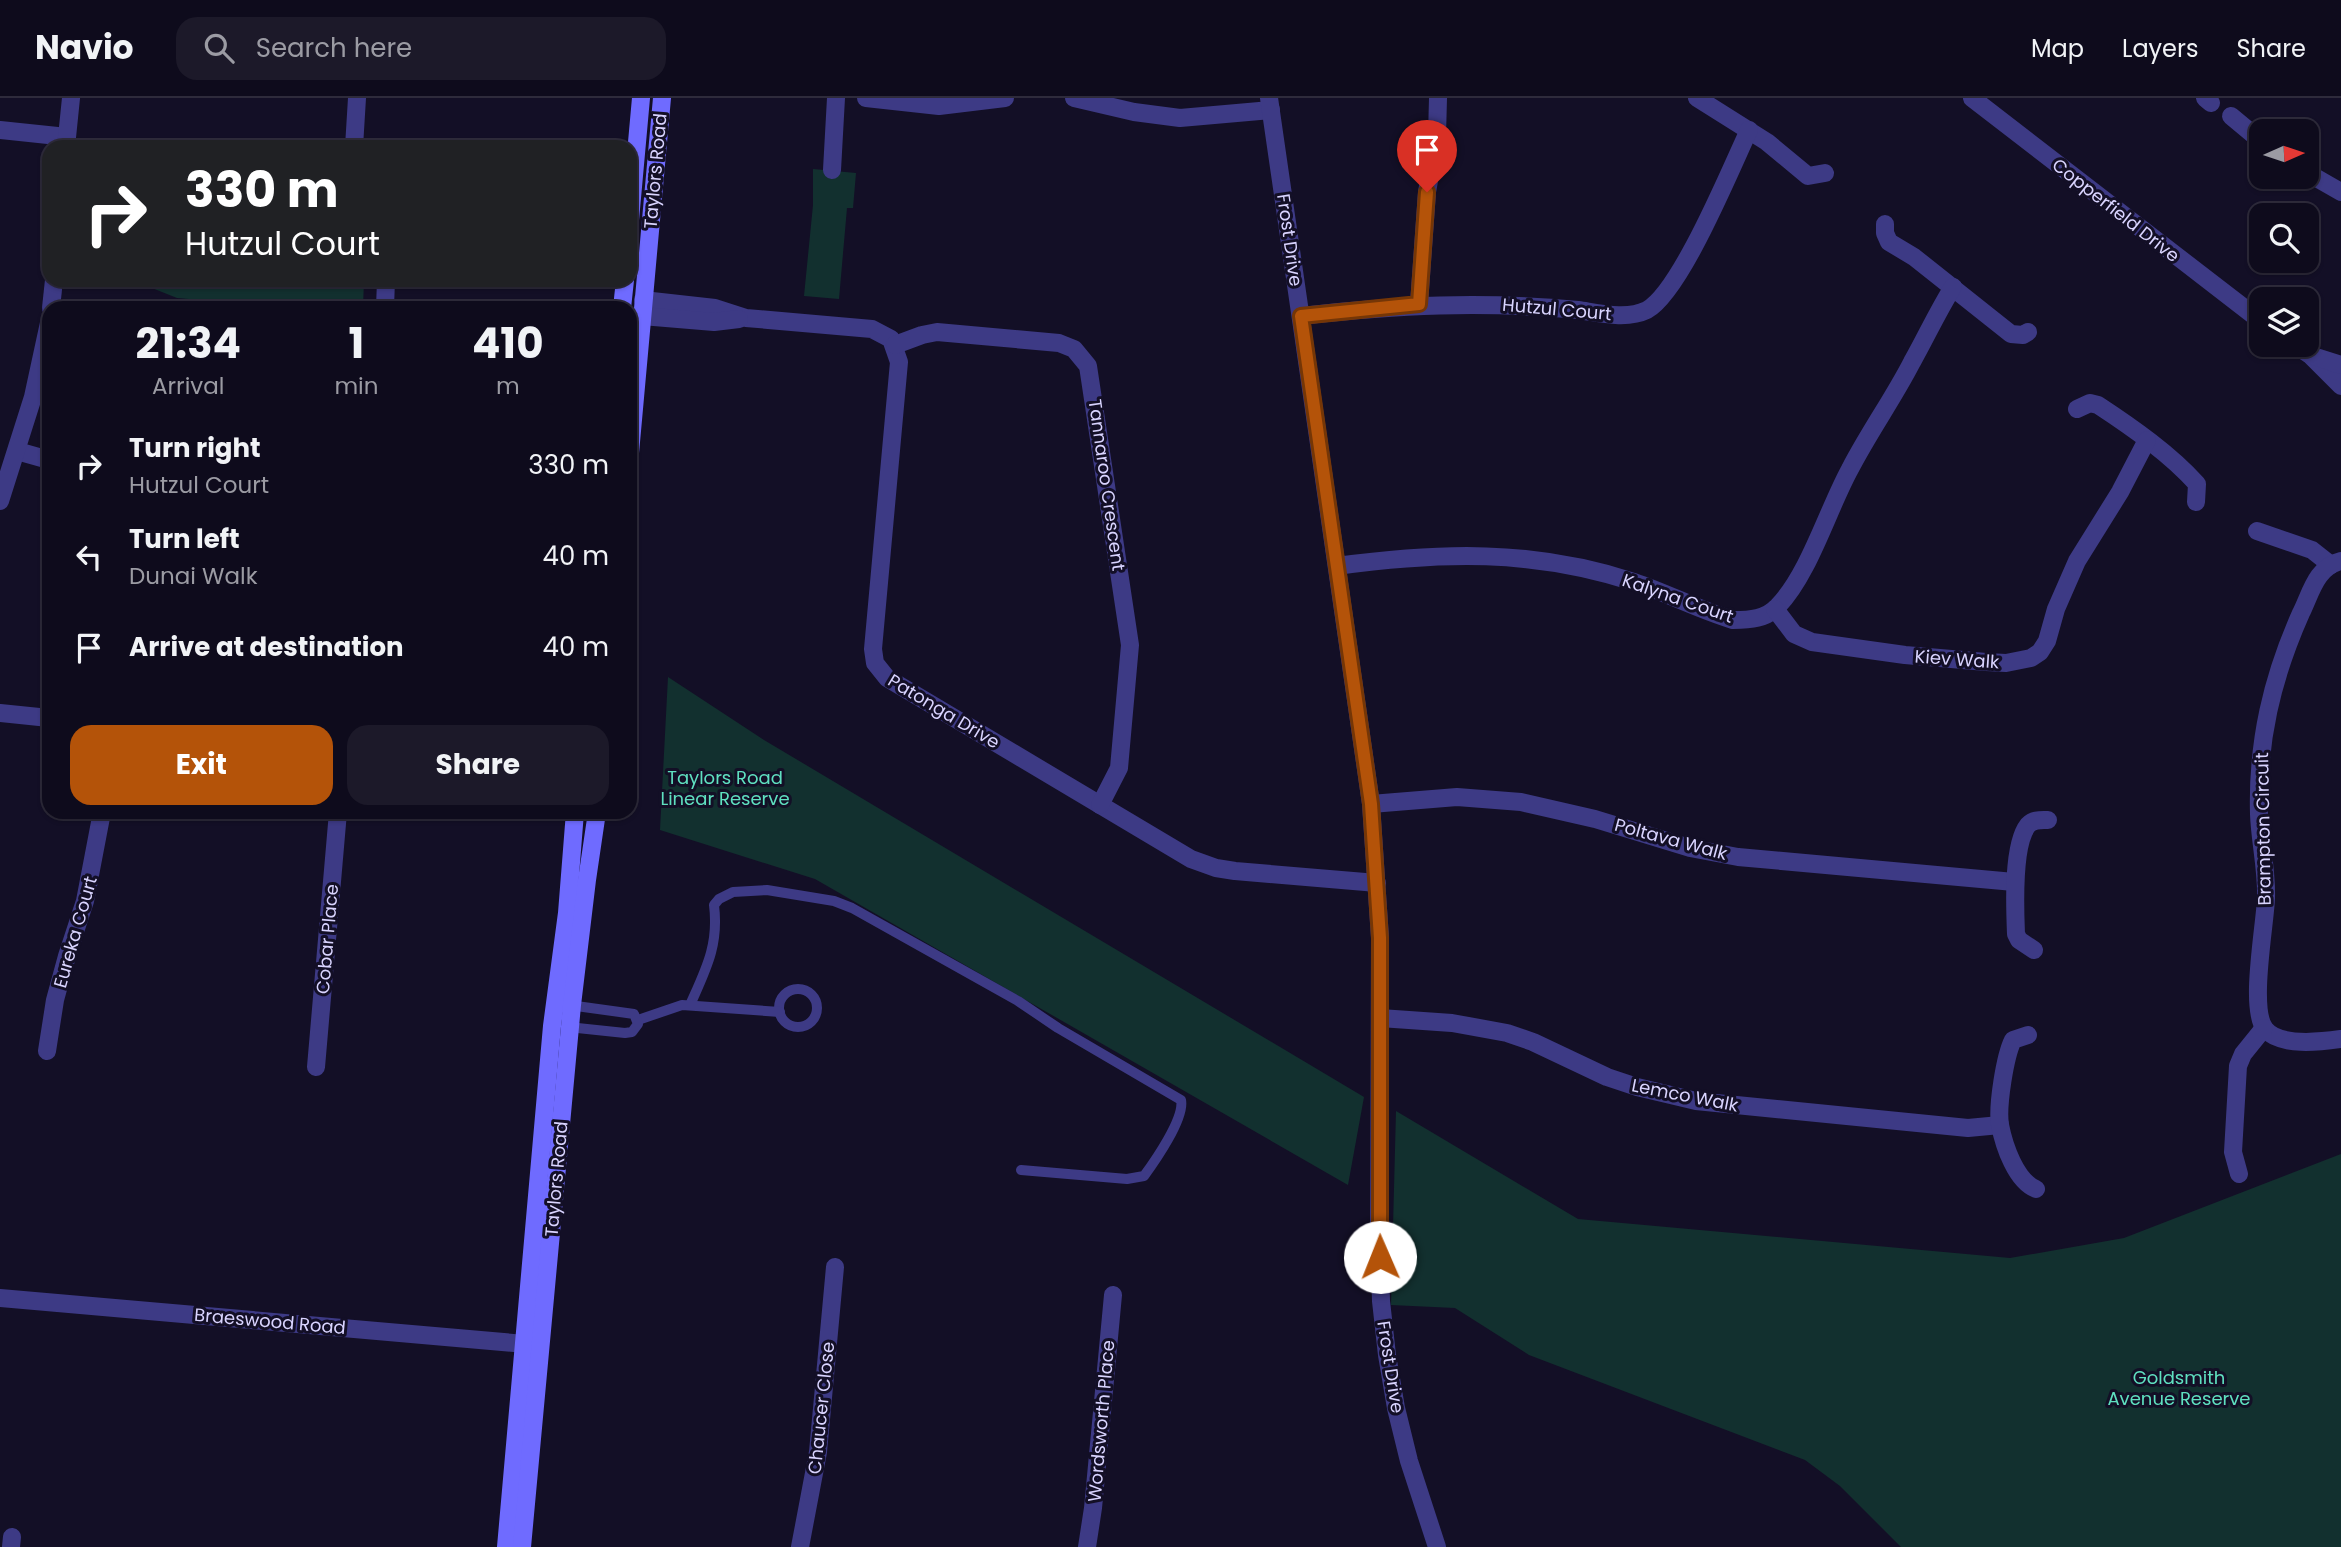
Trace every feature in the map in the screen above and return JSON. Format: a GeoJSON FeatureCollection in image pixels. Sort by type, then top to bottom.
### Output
{"type":"FeatureCollection","features":[{"type":"Feature","properties":{"kind":"main road","name":"Taylors Road"},"geometry":{"type":"LineString","coordinates":[[637,142],[641,98]]}},
{"type":"Feature","properties":{"kind":"main road","name":"Taylors Road"},"geometry":{"type":"LineString","coordinates":[[637,267],[662,98]]}},
{"type":"Feature","properties":{"kind":"main road","name":"Taylors Road"},"geometry":{"type":"LineString","coordinates":[[522,1547],[552,1026],[567,913],[574,819]]}},
{"type":"Feature","properties":{"kind":"main road","name":"Taylors Road"},"geometry":{"type":"LineString","coordinates":[[506,1547],[596,819]]}},
{"type":"Feature","properties":{"kind":"street"},"geometry":{"type":"LineString","coordinates":[[67,140],[71,98]]}},
{"type":"Feature","properties":{"kind":"street"},"geometry":{"type":"LineString","coordinates":[[354,140],[357,98]]}},
{"type":"Feature","properties":{"kind":"street"},"geometry":{"type":"LineString","coordinates":[[832,170],[836,98]]}},
{"type":"Feature","properties":{"kind":"street"},"geometry":{"type":"LineString","coordinates":[[866,98],[939,106],[1005,98]]}},
{"type":"Feature","properties":{"kind":"street"},"geometry":{"type":"LineString","coordinates":[[1074,98],[1135,112],[1181,118],[1270,104]]}},
{"type":"Feature","properties":{"kind":"street"},"geometry":{"type":"LineString","coordinates":[[1419,304],[1427,192],[1437,136],[1438,98]]}},
{"type":"Feature","properties":{"kind":"street"},"geometry":{"type":"LineString","coordinates":[[1698,98],[1749,130],[1808,176],[1825,173]]}},
{"type":"Feature","properties":{"kind":"street","name":"Copperfield Drive"},"geometry":{"type":"LineString","coordinates":[[1972,98],[2249,312]]}},
{"type":"Feature","properties":{"kind":"street","name":"Frost Drive"},"geometry":{"type":"LineString","coordinates":[[1270,104],[1371,804],[1377,883],[1380,1018],[1381,1301],[1396,1408],[1412,1472],[1437,1547]]}},
{"type":"Feature","properties":{"kind":"street"},"geometry":{"type":"LineString","coordinates":[[2231,116],[2249,131]]}},
{"type":"Feature","properties":{"kind":"street","name":"Hutzul Court"},"geometry":{"type":"LineString","coordinates":[[1301,316],[1419,304],[1506,304],[1624,315],[1647,309],[1666,292],[1690,252],[1708,220],[1749,130]]}},
{"type":"Feature","properties":{"kind":"street"},"geometry":{"type":"LineString","coordinates":[[0,131],[55,140]]}},
{"type":"Feature","properties":{"kind":"street"},"geometry":{"type":"LineString","coordinates":[[2319,179],[2341,192]]}},
{"type":"Feature","properties":{"kind":"street"},"geometry":{"type":"LineString","coordinates":[[1885,224],[1889,242],[1953,286],[2011,334],[2023,335],[2028,332]]}},
{"type":"Feature","properties":{"kind":"street"},"geometry":{"type":"LineString","coordinates":[[1775,609],[1788,594],[1815,545],[1848,471],[1913,362],[1953,286]]}},
{"type":"Feature","properties":{"kind":"street"},"geometry":{"type":"LineString","coordinates":[[637,308],[715,308],[746,318],[872,329],[884,334],[895,345]]}},
{"type":"Feature","properties":{"kind":"street","name":"Tannaroo Crescent"},"geometry":{"type":"LineString","coordinates":[[895,345],[937,332],[1059,343],[1074,349],[1088,366],[1130,645],[1119,768],[1100,804]]}},
{"type":"Feature","properties":{"kind":"street","name":"Patonga Drive"},"geometry":{"type":"LineString","coordinates":[[895,345],[899,362],[874,637],[875,663],[887,678],[1191,859],[1216,868],[1377,883]]}},
{"type":"Feature","properties":{"kind":"street"},"geometry":{"type":"LineString","coordinates":[[2319,356],[2341,365]]}},
{"type":"Feature","properties":{"kind":"street"},"geometry":{"type":"LineString","coordinates":[[2310,357],[2341,386]]}},
{"type":"Feature","properties":{"kind":"street"},"geometry":{"type":"LineString","coordinates":[[0,500],[17,451],[42,360]]}},
{"type":"Feature","properties":{"kind":"street"},"geometry":{"type":"LineString","coordinates":[[2077,409],[2090,402],[2098,405],[2147,440],[2197,484],[2196,502]]}},
{"type":"Feature","properties":{"kind":"street","name":"Kiev Walk"},"geometry":{"type":"LineString","coordinates":[[1775,609],[1794,634],[1812,642],[1893,654],[1986,662],[2006,663],[2031,658],[2040,652],[2047,641],[2056,609],[2077,561],[2120,492],[2147,440]]}},
{"type":"Feature","properties":{"kind":"street"},"geometry":{"type":"LineString","coordinates":[[17,451],[42,458]]}},
{"type":"Feature","properties":{"kind":"street","name":"Brampton Circuit"},"geometry":{"type":"LineString","coordinates":[[2257,531],[2312,550],[2336,563]]}},
{"type":"Feature","properties":{"kind":"street","name":"Kalyna Court"},"geometry":{"type":"LineString","coordinates":[[1337,566],[1427,555],[1539,559],[1634,582],[1734,620],[1750,620],[1775,609]]}},
{"type":"Feature","properties":{"kind":"street","name":"Brampton Circuit"},"geometry":{"type":"LineString","coordinates":[[2264,1028],[2258,1013],[2257,997],[2266,895],[2259,793],[2263,732],[2272,693],[2290,639],[2322,570],[2336,563]]}},
{"type":"Feature","properties":{"kind":"street"},"geometry":{"type":"LineString","coordinates":[[0,713],[42,717]]}},
{"type":"Feature","properties":{"kind":"street","name":"Poltava Walk"},"geometry":{"type":"LineString","coordinates":[[1371,804],[1457,797],[1521,802],[1595,819],[1690,848],[1738,857],[2014,882]]}},
{"type":"Feature","properties":{"kind":"street","name":"Eureka Court"},"geometry":{"type":"LineString","coordinates":[[47,1051],[55,1000],[85,901],[101,819]]}},
{"type":"Feature","properties":{"kind":"street","name":"Cobar Place"},"geometry":{"type":"LineString","coordinates":[[316,1067],[337,819]]}},
{"type":"Feature","properties":{"kind":"street"},"geometry":{"type":"LineString","coordinates":[[2034,950],[2015,934],[2014,882],[2026,828],[2038,820],[2049,820]]}},
{"type":"Feature","properties":{"kind":"street","name":"Lemco Walk"},"geometry":{"type":"LineString","coordinates":[[1380,1018],[1452,1023],[1507,1033],[1534,1042],[1577,1064],[1627,1084],[1718,1105],[1968,1128],[2000,1125]]}},
{"type":"Feature","properties":{"kind":"street"},"geometry":{"type":"LineString","coordinates":[[2239,1174],[2233,1152],[2238,1066],[2243,1054],[2264,1028],[2282,1039],[2341,1039]]}},
{"type":"Feature","properties":{"kind":"street"},"geometry":{"type":"LineString","coordinates":[[2028,1035],[2013,1040],[2007,1056],[2000,1125],[2015,1168],[2026,1185],[2036,1189]]}},
{"type":"Feature","properties":{"kind":"street","name":"Chaucer Close"},"geometry":{"type":"LineString","coordinates":[[800,1547],[818,1452],[835,1267]]}},
{"type":"Feature","properties":{"kind":"street","name":"Wordsworth Place"},"geometry":{"type":"LineString","coordinates":[[1087,1547],[1113,1295]]}},
{"type":"Feature","properties":{"kind":"street","name":"Braeswood Road"},"geometry":{"type":"LineString","coordinates":[[0,1298],[532,1344]]}},
{"type":"Feature","properties":{"kind":"lane"},"geometry":{"type":"LineString","coordinates":[[690,1005],[712,953],[716,926],[714,905],[719,899],[733,892],[767,890],[834,901],[882,923],[1018,1001],[1058,1028],[1181,1100],[1182,1110],[1143,1176],[1127,1179],[1021,1170]]}},
{"type":"Feature","properties":{"kind":"lane"},"geometry":{"type":"LineString","coordinates":[[552,1026],[625,1033],[637,1028],[638,1020],[630,1013],[554,1004]]}},
{"type":"Feature","properties":{"kind":"lane"},"geometry":{"type":"LineString","coordinates":[[638,1020],[677,1006],[690,1005],[779,1012]]}},
{"type":"Feature","properties":{"kind":"green space"},"geometry":{"type":"Polygon","coordinates":[[[813,169],[856,173],[853,208],[847,208],[839,299],[804,296],[813,205],[813,169]]]}},
{"type":"Feature","properties":{"kind":"green space"},"geometry":{"type":"Polygon","coordinates":[[[150,287],[364,287],[363,301],[212,301],[177,298],[150,287]]]}},
{"type":"Feature","properties":{"kind":"green space","name":"Taylors Road Linear Reserve"},"geometry":{"type":"Polygon","coordinates":[[[668,677],[764,740],[1364,1097],[1348,1185],[815,879],[660,830],[668,677]]]}},
{"type":"Feature","properties":{"kind":"green space","name":"Goldsmith Avenue Reserve"},"geometry":{"type":"Polygon","coordinates":[[[1396,1111],[1578,1219],[2010,1258],[2124,1238],[2341,1154],[2341,1547],[1901,1547],[1840,1486],[1805,1460],[1529,1355],[1455,1308],[1391,1305],[1396,1111]]]}},
{"type":"Feature","properties":{"kind":"route"},"geometry":{"type":"LineString","coordinates":[[1380,1257],[1380,938],[1371,804],[1301,316],[1419,304],[1427,192]]}}]}
